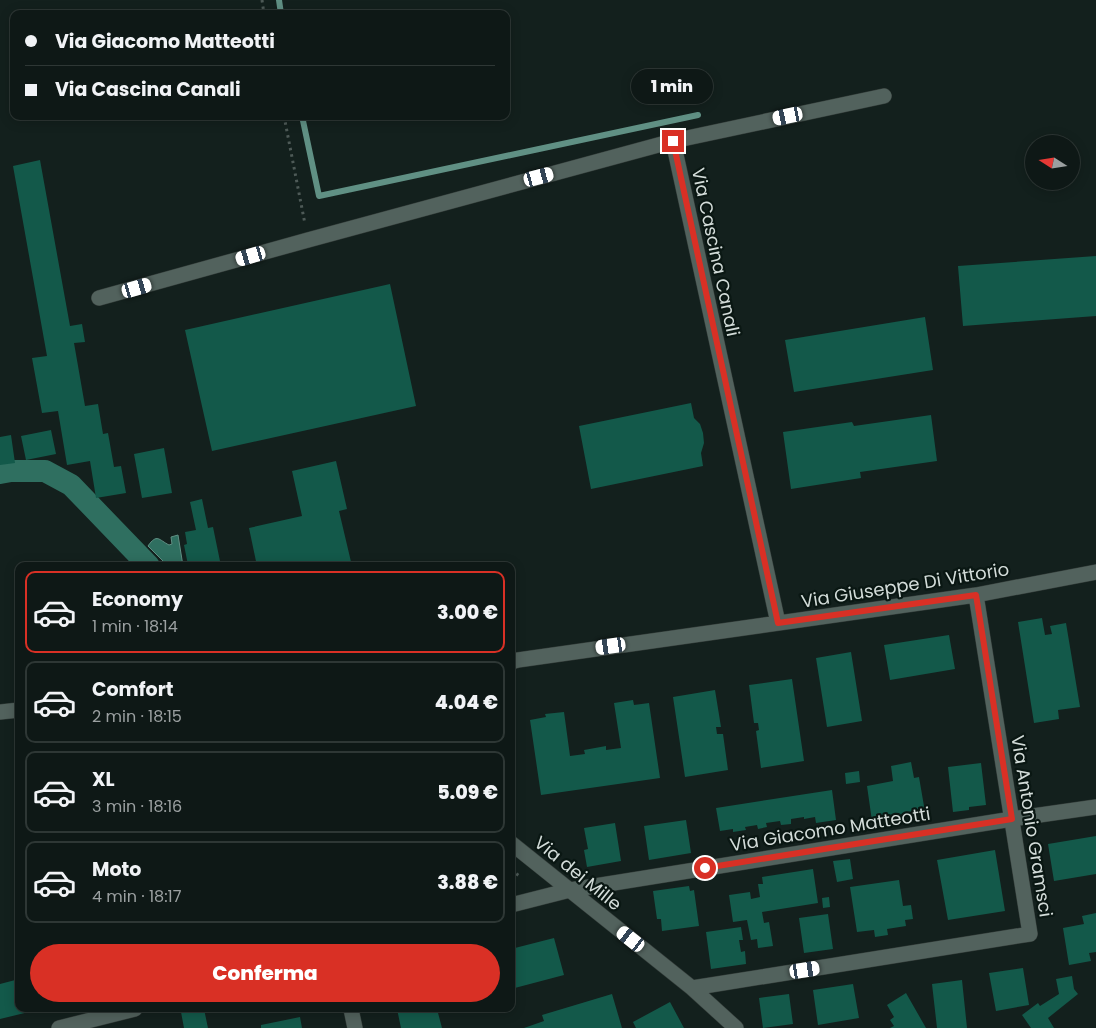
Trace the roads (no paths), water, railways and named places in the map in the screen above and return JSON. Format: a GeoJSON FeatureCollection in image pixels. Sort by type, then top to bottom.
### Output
{"type":"FeatureCollection","features":[{"type":"Feature","properties":{"kind":"street"},"geometry":{"type":"LineString","coordinates":[[99,298],[673,141],[884,96]]}},
{"type":"Feature","properties":{"kind":"street","name":"Via Cascina Canali"},"geometry":{"type":"LineString","coordinates":[[673,141],[778,623]]}},
{"type":"Feature","properties":{"kind":"street","name":"Via Giuseppe Di Vittorio"},"geometry":{"type":"LineString","coordinates":[[515,661],[976,595],[1096,572]]}},
{"type":"Feature","properties":{"kind":"street","name":"Via Antonio Gramsci"},"geometry":{"type":"LineString","coordinates":[[692,988],[1030,934],[976,595]]}},
{"type":"Feature","properties":{"kind":"street"},"geometry":{"type":"LineString","coordinates":[[0,712],[15,710]]}},
{"type":"Feature","properties":{"kind":"street","name":"Via Giacomo Matteotti"},"geometry":{"type":"LineString","coordinates":[[515,905],[570,890],[1096,807]]}},
{"type":"Feature","properties":{"kind":"street","name":"Via dei Mille"},"geometry":{"type":"LineString","coordinates":[[515,846],[692,988],[736,1028]]}},
{"type":"Feature","properties":{"kind":"street"},"geometry":{"type":"LineString","coordinates":[[60,1028],[112,1022],[130,1012]]}},
{"type":"Feature","properties":{"kind":"street"},"geometry":{"type":"LineString","coordinates":[[351,1012],[355,1028]]}},
{"type":"Feature","properties":{"kind":"waterway"},"geometry":{"type":"LineString","coordinates":[[279,0],[280,10]]}},
{"type":"Feature","properties":{"kind":"waterway"},"geometry":{"type":"LineString","coordinates":[[303,120],[319,196],[698,115]]}},
{"type":"Feature","properties":{"kind":"waterway"},"geometry":{"type":"LineString","coordinates":[[0,473],[11,471],[45,471],[71,485],[145,562]]}}]}
